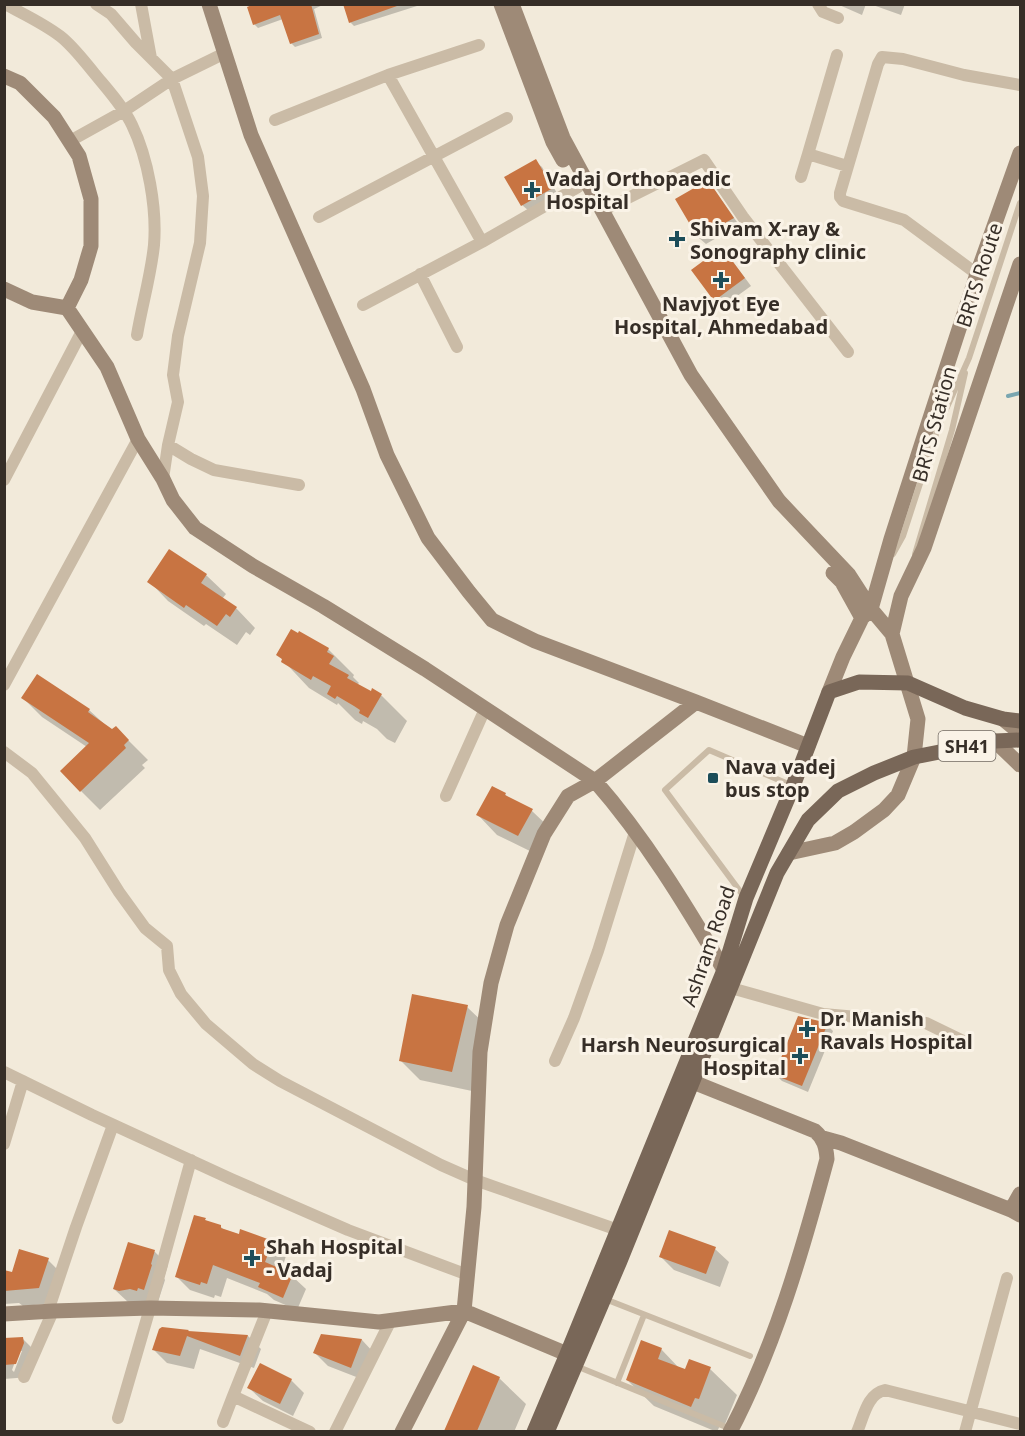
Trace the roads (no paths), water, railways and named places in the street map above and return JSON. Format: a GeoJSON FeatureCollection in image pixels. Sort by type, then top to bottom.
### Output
{"type":"FeatureCollection","features":[{"type":"Feature","properties":{"kind":"main road"},"geometry":{"type":"LineString","coordinates":[[209,4],[251,135],[363,389],[387,455],[428,538],[492,620],[535,641],[808,746]]}},
{"type":"Feature","properties":{"kind":"main road"},"geometry":{"type":"LineString","coordinates":[[501,4],[553,142],[682,381],[771,507],[842,582],[867,614],[892,634]]}},
{"type":"Feature","properties":{"kind":"main road"},"geometry":{"type":"LineString","coordinates":[[512,4],[563,138],[691,375],[779,501],[849,575],[867,614]]}},
{"type":"Feature","properties":{"kind":"main road"},"geometry":{"type":"LineString","coordinates":[[4,76],[20,83],[54,117],[79,156],[91,199],[91,246],[81,280],[67,308]]}},
{"type":"Feature","properties":{"kind":"main road"},"geometry":{"type":"LineString","coordinates":[[829,692],[843,657],[867,614],[881,578],[977,274],[1020,153]]}},
{"type":"Feature","properties":{"kind":"main road"},"geometry":{"type":"LineString","coordinates":[[789,853],[835,843],[884,810],[898,795],[914,757],[918,719],[892,634],[901,596],[924,548],[1020,264]]}},
{"type":"Feature","properties":{"kind":"main road"},"geometry":{"type":"LineString","coordinates":[[4,289],[32,302],[67,308],[106,367],[138,439],[173,500],[195,528],[253,566],[406,658],[595,782],[617,806],[683,901],[724,970]]}},
{"type":"Feature","properties":{"kind":"main road"},"geometry":{"type":"LineString","coordinates":[[829,692],[859,682],[908,683],[965,708],[1003,719],[1020,721]]}},
{"type":"Feature","properties":{"kind":"main road","name":"Ashram Road"},"geometry":{"type":"LineString","coordinates":[[547,1431],[618,1230],[724,970],[746,898],[829,692]]}},
{"type":"Feature","properties":{"kind":"main road"},"geometry":{"type":"LineString","coordinates":[[402,1431],[464,1311],[474,1207],[480,1053],[491,983],[507,925],[544,834],[568,796],[595,782],[696,702]]}},
{"type":"Feature","properties":{"kind":"main road"},"geometry":{"type":"LineString","coordinates":[[1003,719],[1020,733]]}},
{"type":"Feature","properties":{"kind":"main road","name":"Ashram Road"},"geometry":{"type":"LineString","coordinates":[[534,1431],[604,1299],[777,873],[808,820],[838,791],[914,757],[994,741],[1020,740]]}},
{"type":"Feature","properties":{"kind":"main road"},"geometry":{"type":"LineString","coordinates":[[994,741],[1020,765]]}},
{"type":"Feature","properties":{"kind":"main road"},"geometry":{"type":"LineString","coordinates":[[693,1082],[802,1125],[823,1138],[841,1143],[1016,1213],[1020,1194]]}},
{"type":"Feature","properties":{"kind":"main road"},"geometry":{"type":"LineString","coordinates":[[731,1430],[761,1366],[806,1236],[827,1159],[823,1138]]}},
{"type":"Feature","properties":{"kind":"main road"},"geometry":{"type":"LineString","coordinates":[[4,1314],[150,1308],[267,1311],[378,1322],[464,1311],[571,1360]]}},
{"type":"Feature","properties":{"kind":"street"},"geometry":{"type":"LineString","coordinates":[[5,4],[62,37],[87,64],[124,111],[132,125],[147,167],[154,208],[154,245],[137,335]]}},
{"type":"Feature","properties":{"kind":"street"},"geometry":{"type":"LineString","coordinates":[[96,4],[111,14],[172,79],[198,157],[202,196],[200,243],[178,336],[173,375],[178,402],[163,479]]}},
{"type":"Feature","properties":{"kind":"street"},"geometry":{"type":"LineString","coordinates":[[141,4],[151,58]]}},
{"type":"Feature","properties":{"kind":"street"},"geometry":{"type":"LineString","coordinates":[[818,4],[823,12],[838,18]]}},
{"type":"Feature","properties":{"kind":"street"},"geometry":{"type":"LineString","coordinates":[[276,120],[388,75],[478,45]]}},
{"type":"Feature","properties":{"kind":"street"},"geometry":{"type":"LineString","coordinates":[[70,141],[124,111],[172,79],[225,53]]}},
{"type":"Feature","properties":{"kind":"street"},"geometry":{"type":"LineString","coordinates":[[801,177],[837,55]]}},
{"type":"Feature","properties":{"kind":"street"},"geometry":{"type":"LineString","coordinates":[[977,274],[904,220],[843,201],[840,193],[882,57],[903,59],[964,75],[1020,85]]}},
{"type":"Feature","properties":{"kind":"street"},"geometry":{"type":"LineString","coordinates":[[388,75],[482,242]]}},
{"type":"Feature","properties":{"kind":"street"},"geometry":{"type":"LineString","coordinates":[[320,217],[507,118]]}},
{"type":"Feature","properties":{"kind":"street"},"geometry":{"type":"LineString","coordinates":[[808,154],[848,166]]}},
{"type":"Feature","properties":{"kind":"street"},"geometry":{"type":"LineString","coordinates":[[602,211],[704,160],[743,217],[848,352]]}},
{"type":"Feature","properties":{"kind":"street"},"geometry":{"type":"LineString","coordinates":[[363,305],[482,242],[578,187]]}},
{"type":"Feature","properties":{"kind":"street"},"geometry":{"type":"LineString","coordinates":[[420,274],[457,347]]}},
{"type":"Feature","properties":{"kind":"street"},"geometry":{"type":"LineString","coordinates":[[4,480],[82,331]]}},
{"type":"Feature","properties":{"kind":"street"},"geometry":{"type":"LineString","coordinates":[[4,685],[138,439]]}},
{"type":"Feature","properties":{"kind":"street"},"geometry":{"type":"LineString","coordinates":[[168,445],[214,470],[299,485]]}},
{"type":"Feature","properties":{"kind":"street"},"geometry":{"type":"LineString","coordinates":[[446,796],[485,709]]}},
{"type":"Feature","properties":{"kind":"street"},"geometry":{"type":"LineString","coordinates":[[4,752],[32,773],[85,838],[145,928],[167,946],[169,970],[181,994],[206,1024],[253,1064],[280,1081],[441,1165],[475,1180],[618,1230]]}},
{"type":"Feature","properties":{"kind":"street"},"geometry":{"type":"LineString","coordinates":[[555,1061],[574,1018],[598,951],[635,832]]}},
{"type":"Feature","properties":{"kind":"street"},"geometry":{"type":"LineString","coordinates":[[730,988],[823,1014],[926,1023],[963,1041]]}},
{"type":"Feature","properties":{"kind":"street"},"geometry":{"type":"LineString","coordinates":[[4,1072],[113,1125],[348,1230],[468,1275]]}},
{"type":"Feature","properties":{"kind":"street"},"geometry":{"type":"LineString","coordinates":[[4,1144],[23,1081]]}},
{"type":"Feature","properties":{"kind":"street"},"geometry":{"type":"LineString","coordinates":[[24,1377],[51,1311],[76,1227],[113,1125]]}},
{"type":"Feature","properties":{"kind":"street"},"geometry":{"type":"LineString","coordinates":[[118,1418],[191,1160]]}},
{"type":"Feature","properties":{"kind":"street"},"geometry":{"type":"LineString","coordinates":[[965,1431],[1007,1278]]}},
{"type":"Feature","properties":{"kind":"street"},"geometry":{"type":"LineString","coordinates":[[223,1422],[267,1311]]}},
{"type":"Feature","properties":{"kind":"street"},"geometry":{"type":"LineString","coordinates":[[335,1431],[391,1320]]}},
{"type":"Feature","properties":{"kind":"street"},"geometry":{"type":"LineString","coordinates":[[857,1431],[872,1397],[877,1392],[885,1390],[1020,1424]]}},
{"type":"Feature","properties":{"kind":"street"},"geometry":{"type":"LineString","coordinates":[[233,1396],[310,1431]]}},
{"type":"Feature","properties":{"kind":"lane","name":"BRTS Route"},"geometry":{"type":"LineString","coordinates":[[969,358],[1020,203]]}},
{"type":"Feature","properties":{"kind":"lane","name":"BRTS Station"},"geometry":{"type":"LineString","coordinates":[[881,578],[903,536],[939,425],[969,358]]}},
{"type":"Feature","properties":{"kind":"lane","name":"BRTS Station"},"geometry":{"type":"LineString","coordinates":[[910,576],[917,542],[952,430],[969,358]]}},
{"type":"Feature","properties":{"kind":"lane"},"geometry":{"type":"LineString","coordinates":[[746,898],[665,790],[709,750],[793,786]]}},
{"type":"Feature","properties":{"kind":"lane"},"geometry":{"type":"LineString","coordinates":[[604,1299],[750,1356]]}},
{"type":"Feature","properties":{"kind":"lane"},"geometry":{"type":"LineString","coordinates":[[617,1383],[644,1314]]}},
{"type":"Feature","properties":{"kind":"lane"},"geometry":{"type":"LineString","coordinates":[[571,1360],[617,1383],[731,1430]]}},
{"type":"Feature","properties":{"kind":"waterway"},"geometry":{"type":"LineString","coordinates":[[1008,396],[1020,393]]}},
{"type":"Feature","properties":{"kind":"place","name":"Vadaj Orthopaedic Hospital"},"geometry":{"type":"Point","coordinates":[532,190]}},
{"type":"Feature","properties":{"kind":"place","name":"Shivam X-ray & Sonography clinic"},"geometry":{"type":"Point","coordinates":[677,239]}},
{"type":"Feature","properties":{"kind":"place","name":"Navjyot Eye Hospital, Ahmedabad"},"geometry":{"type":"Point","coordinates":[721,280]}},
{"type":"Feature","properties":{"kind":"place","name":"Nava vadej bus stop"},"geometry":{"type":"Point","coordinates":[713,778]}},
{"type":"Feature","properties":{"kind":"place","name":"Dr. Manish Ravals Hospital"},"geometry":{"type":"Point","coordinates":[807,1029]}},
{"type":"Feature","properties":{"kind":"place","name":"Harsh Neurosurgical Hospital"},"geometry":{"type":"Point","coordinates":[800,1056]}},
{"type":"Feature","properties":{"kind":"place","name":"Shah Hospital - Vadaj"},"geometry":{"type":"Point","coordinates":[252,1258]}}]}
